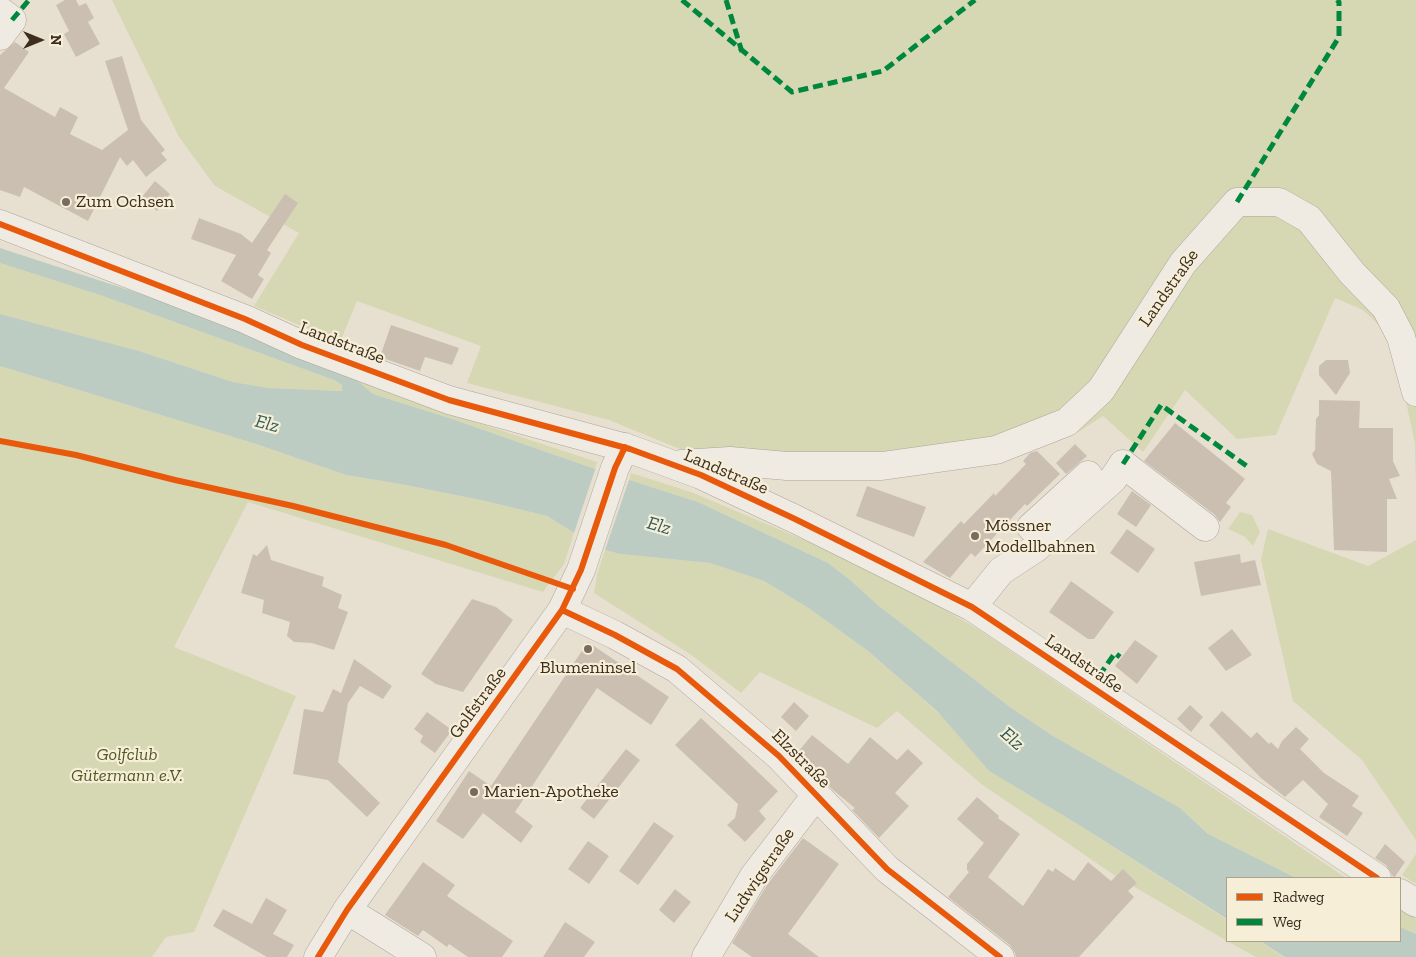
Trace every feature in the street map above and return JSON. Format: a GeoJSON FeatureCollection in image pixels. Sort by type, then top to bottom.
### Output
{"type":"FeatureCollection","features":[{"type":"Feature","properties":{"kind":"street"},"geometry":{"type":"LineString","coordinates":[[0,11],[12,20],[0,36]]}},
{"type":"Feature","properties":{"kind":"street","name":"Landstraße"},"geometry":{"type":"LineString","coordinates":[[0,224],[245,319],[302,345],[449,400],[620,458],[670,464],[730,461],[787,466],[882,466],[996,450],[1067,422],[1101,390],[1184,263],[1237,202],[1279,202],[1309,220],[1352,273],[1386,308],[1401,338],[1416,392]]}},
{"type":"Feature","properties":{"kind":"street","name":"Golfstraße"},"geometry":{"type":"LineString","coordinates":[[318,957],[347,910],[562,610],[581,570],[620,458]]}},
{"type":"Feature","properties":{"kind":"street","name":"Landstraße"},"geometry":{"type":"LineString","coordinates":[[670,464],[701,475],[795,519],[972,608],[1376,877]]}},
{"type":"Feature","properties":{"kind":"street"},"geometry":{"type":"LineString","coordinates":[[1001,571],[1036,548],[1113,479],[1123,464],[1205,527]]}},
{"type":"Feature","properties":{"kind":"street"},"geometry":{"type":"LineString","coordinates":[[972,608],[1001,571],[1020,538],[1088,475]]}},
{"type":"Feature","properties":{"kind":"street","name":"Elzstraße"},"geometry":{"type":"LineString","coordinates":[[562,610],[615,635],[677,669],[779,756],[887,869],[1000,957]]}},
{"type":"Feature","properties":{"kind":"street","name":"Ludwigstraße"},"geometry":{"type":"LineString","coordinates":[[706,957],[754,876],[816,795]]}},
{"type":"Feature","properties":{"kind":"street"},"geometry":{"type":"LineString","coordinates":[[1401,894],[1416,902]]}},
{"type":"Feature","properties":{"kind":"street"},"geometry":{"type":"LineString","coordinates":[[347,910],[422,957]]}},
{"type":"Feature","properties":{"kind":"green space"},"geometry":{"type":"Polygon","coordinates":[[[112,0],[1416,0],[1416,489],[1415,443],[1392,338],[1363,310],[1335,298],[1276,435],[1237,439],[1185,390],[1143,452],[1103,416],[1080,431],[1001,458],[697,456],[609,420],[467,383],[481,346],[357,301],[340,342],[254,306],[299,233],[215,186],[179,137],[112,0]]]}},
{"type":"Feature","properties":{"kind":"green space"},"geometry":{"type":"Polygon","coordinates":[[[0,263],[100,295],[334,380],[342,385],[342,391],[269,388],[233,382],[139,351],[0,314],[0,263]]]}},
{"type":"Feature","properties":{"kind":"green space","name":"Golfclub Gütermann e.V."},"geometry":{"type":"Polygon","coordinates":[[[0,366],[256,444],[346,475],[485,501],[547,516],[574,533],[564,564],[543,592],[248,502],[174,647],[296,696],[194,932],[166,937],[152,957],[0,957],[0,366]]]}},
{"type":"Feature","properties":{"kind":"green space"},"geometry":{"type":"Polygon","coordinates":[[[353,377],[382,390],[597,462],[595,469],[452,419],[373,394],[353,377]]]}},
{"type":"Feature","properties":{"kind":"green space"},"geometry":{"type":"Polygon","coordinates":[[[631,473],[691,492],[854,561],[903,585],[981,631],[1345,877],[1294,877],[1208,834],[1180,808],[1053,736],[1010,707],[879,606],[828,563],[698,502],[629,480],[631,473]]]}},
{"type":"Feature","properties":{"kind":"green space"},"geometry":{"type":"Polygon","coordinates":[[[1240,512],[1252,515],[1260,532],[1253,546],[1245,537],[1228,529],[1240,512]]]}},
{"type":"Feature","properties":{"kind":"green space"},"geometry":{"type":"Polygon","coordinates":[[[1268,529],[1368,566],[1416,540],[1416,840],[1362,760],[1293,701],[1261,560],[1268,529]]]}},
{"type":"Feature","properties":{"kind":"green space"},"geometry":{"type":"Polygon","coordinates":[[[605,550],[620,554],[710,563],[764,581],[810,609],[868,651],[943,717],[989,771],[1084,828],[1226,919],[1226,940],[1114,875],[980,783],[897,711],[877,728],[760,672],[741,693],[690,654],[594,593],[597,575],[605,550]]]}},
{"type":"Feature","properties":{"kind":"green space"},"geometry":{"type":"Polygon","coordinates":[[[1416,854],[1416,884],[1402,875],[1416,854]]]}},
{"type":"Feature","properties":{"kind":"green space"},"geometry":{"type":"Polygon","coordinates":[[[1401,910],[1416,919],[1416,934],[1401,927],[1401,910]]]}},
{"type":"Feature","properties":{"kind":"green space"},"geometry":{"type":"Polygon","coordinates":[[[1229,942],[1261,942],[1284,957],[1256,957],[1229,942]]]}},
{"type":"Feature","properties":{"kind":"water","name":"Elz"},"geometry":{"type":"Polygon","coordinates":[[[0,248],[233,324],[353,377],[373,394],[698,502],[828,563],[879,606],[1010,707],[1053,736],[1180,808],[1208,834],[1294,877],[1226,877],[1226,918],[1084,828],[989,771],[938,712],[868,651],[810,609],[764,581],[710,563],[620,554],[600,549],[547,516],[485,501],[346,475],[256,444],[0,366],[0,314],[139,351],[233,382],[269,388],[342,391],[342,385],[334,380],[100,295],[0,263],[0,248]]]}},
{"type":"Feature","properties":{"kind":"water"},"geometry":{"type":"Polygon","coordinates":[[[1401,927],[1416,934],[1416,957],[1285,957],[1262,942],[1401,942],[1401,927]]]}},
{"type":"Feature","properties":{"kind":"pier"},"geometry":{"type":"Polygon","coordinates":[[[596,467],[630,477],[604,553],[573,536],[596,467]]]}},
{"type":"Feature","properties":{"kind":"building"},"geometry":{"type":"Polygon","coordinates":[[[65,0],[76,0],[79,6],[86,3],[94,18],[88,22],[100,44],[76,57],[64,34],[69,31],[56,5],[65,0]]]}},
{"type":"Feature","properties":{"kind":"building"},"geometry":{"type":"Polygon","coordinates":[[[15,42],[29,52],[4,88],[55,117],[60,107],[78,117],[70,134],[102,150],[128,130],[105,61],[122,56],[141,120],[165,150],[161,153],[167,160],[146,177],[133,160],[127,166],[120,157],[88,221],[24,187],[20,197],[0,190],[0,55],[15,42]]]}},
{"type":"Feature","properties":{"kind":"building"},"geometry":{"type":"Polygon","coordinates":[[[155,181],[170,194],[157,211],[141,198],[155,181]]]}},
{"type":"Feature","properties":{"kind":"building"},"geometry":{"type":"Polygon","coordinates":[[[285,194],[298,203],[267,250],[271,253],[258,275],[264,279],[252,299],[221,281],[236,255],[191,239],[199,218],[241,234],[252,243],[285,194]]]}},
{"type":"Feature","properties":{"kind":"building"},"geometry":{"type":"Polygon","coordinates":[[[391,325],[459,348],[452,365],[425,357],[420,371],[380,357],[391,325]]]}},
{"type":"Feature","properties":{"kind":"building"},"geometry":{"type":"Polygon","coordinates":[[[1326,360],[1348,360],[1350,373],[1336,395],[1319,375],[1319,366],[1326,360]]]}},
{"type":"Feature","properties":{"kind":"building"},"geometry":{"type":"Polygon","coordinates":[[[1319,400],[1360,401],[1359,428],[1393,428],[1393,461],[1400,476],[1389,479],[1397,499],[1387,499],[1387,552],[1334,550],[1331,471],[1317,464],[1312,454],[1315,450],[1319,400]]]}},
{"type":"Feature","properties":{"kind":"building"},"geometry":{"type":"Polygon","coordinates":[[[1175,423],[1245,479],[1226,503],[1231,507],[1220,522],[1215,515],[1144,461],[1175,423]]]}},
{"type":"Feature","properties":{"kind":"building"},"geometry":{"type":"Polygon","coordinates":[[[1075,444],[1087,456],[1066,474],[1056,463],[1075,444]]]}},
{"type":"Feature","properties":{"kind":"building"},"geometry":{"type":"Polygon","coordinates":[[[1037,451],[1060,474],[1027,506],[1025,504],[975,557],[971,553],[950,578],[923,562],[961,521],[964,524],[994,493],[995,496],[1026,464],[1023,461],[1030,453],[1037,451]]]}},
{"type":"Feature","properties":{"kind":"building"},"geometry":{"type":"Polygon","coordinates":[[[867,486],[926,507],[914,537],[856,516],[867,486]]]}},
{"type":"Feature","properties":{"kind":"building"},"geometry":{"type":"Polygon","coordinates":[[[1132,491],[1151,505],[1136,527],[1117,514],[1132,491]]]}},
{"type":"Feature","properties":{"kind":"building"},"geometry":{"type":"Polygon","coordinates":[[[1127,529],[1155,549],[1138,573],[1110,553],[1127,529]]]}},
{"type":"Feature","properties":{"kind":"building"},"geometry":{"type":"Polygon","coordinates":[[[267,545],[271,560],[324,577],[322,586],[342,595],[338,608],[348,612],[334,650],[312,643],[294,642],[287,636],[290,622],[262,613],[264,600],[241,593],[253,554],[257,556],[267,545]]]}},
{"type":"Feature","properties":{"kind":"building"},"geometry":{"type":"Polygon","coordinates":[[[1240,554],[1241,563],[1255,560],[1261,585],[1201,596],[1194,562],[1240,554]]]}},
{"type":"Feature","properties":{"kind":"building"},"geometry":{"type":"Polygon","coordinates":[[[1071,581],[1114,612],[1094,639],[1088,639],[1049,612],[1071,581]]]}},
{"type":"Feature","properties":{"kind":"building"},"geometry":{"type":"Polygon","coordinates":[[[472,599],[496,607],[513,620],[463,692],[436,684],[421,674],[472,599]]]}},
{"type":"Feature","properties":{"kind":"building"},"geometry":{"type":"Polygon","coordinates":[[[1232,629],[1252,655],[1226,671],[1208,648],[1232,629]]]}},
{"type":"Feature","properties":{"kind":"building"},"geometry":{"type":"Polygon","coordinates":[[[1135,640],[1158,656],[1137,684],[1115,666],[1135,640]]]}},
{"type":"Feature","properties":{"kind":"building"},"geometry":{"type":"Polygon","coordinates":[[[588,642],[669,697],[651,725],[597,688],[515,812],[533,826],[521,843],[483,813],[463,839],[436,821],[469,771],[491,786],[588,642]]]}},
{"type":"Feature","properties":{"kind":"building"},"geometry":{"type":"Polygon","coordinates":[[[354,659],[392,686],[383,699],[360,686],[348,703],[338,762],[380,803],[367,817],[328,780],[293,774],[304,709],[323,712],[333,689],[341,693],[354,659]]]}},
{"type":"Feature","properties":{"kind":"building"},"geometry":{"type":"Polygon","coordinates":[[[794,702],[809,716],[796,731],[781,717],[794,702]]]}},
{"type":"Feature","properties":{"kind":"building"},"geometry":{"type":"Polygon","coordinates":[[[1190,705],[1203,717],[1191,732],[1177,719],[1190,705]]]}},
{"type":"Feature","properties":{"kind":"building"},"geometry":{"type":"Polygon","coordinates":[[[1222,711],[1251,738],[1257,732],[1269,744],[1271,742],[1278,749],[1282,741],[1296,727],[1309,739],[1300,749],[1324,773],[1359,796],[1352,806],[1363,813],[1347,836],[1319,817],[1328,804],[1303,780],[1285,797],[1261,778],[1209,725],[1222,711]]]}},
{"type":"Feature","properties":{"kind":"building"},"geometry":{"type":"Polygon","coordinates":[[[427,712],[452,730],[435,753],[420,742],[423,736],[414,729],[427,712]]]}},
{"type":"Feature","properties":{"kind":"building"},"geometry":{"type":"Polygon","coordinates":[[[701,718],[778,791],[759,811],[766,819],[745,842],[727,825],[735,818],[738,804],[675,745],[701,718]]]}},
{"type":"Feature","properties":{"kind":"building"},"geometry":{"type":"Polygon","coordinates":[[[812,735],[848,764],[870,737],[897,760],[908,749],[923,763],[895,793],[909,806],[879,838],[852,810],[855,808],[833,790],[797,753],[812,735]]]}},
{"type":"Feature","properties":{"kind":"building"},"geometry":{"type":"Polygon","coordinates":[[[626,749],[640,760],[594,819],[580,808],[626,749]]]}},
{"type":"Feature","properties":{"kind":"building"},"geometry":{"type":"Polygon","coordinates":[[[977,797],[999,816],[998,818],[1020,834],[988,877],[1023,906],[1048,869],[1053,872],[1055,868],[1074,881],[1088,862],[1111,881],[1123,869],[1137,883],[1128,891],[1134,897],[1079,957],[1016,957],[1010,945],[948,897],[969,872],[967,864],[984,843],[957,819],[977,797]]]}},
{"type":"Feature","properties":{"kind":"building"},"geometry":{"type":"Polygon","coordinates":[[[654,822],[674,836],[638,885],[619,871],[654,822]]]}},
{"type":"Feature","properties":{"kind":"building"},"geometry":{"type":"Polygon","coordinates":[[[803,838],[839,864],[788,934],[819,957],[752,957],[732,943],[767,885],[803,838]]]}},
{"type":"Feature","properties":{"kind":"building"},"geometry":{"type":"Polygon","coordinates":[[[588,841],[609,856],[589,884],[568,869],[588,841]]]}},
{"type":"Feature","properties":{"kind":"building"},"geometry":{"type":"Polygon","coordinates":[[[1385,844],[1405,862],[1393,877],[1386,865],[1375,858],[1385,844]]]}},
{"type":"Feature","properties":{"kind":"building"},"geometry":{"type":"Polygon","coordinates":[[[423,862],[455,885],[447,896],[513,941],[502,957],[468,957],[449,944],[447,947],[423,930],[418,936],[385,915],[423,862]]]}},
{"type":"Feature","properties":{"kind":"building"},"geometry":{"type":"Polygon","coordinates":[[[675,889],[691,902],[674,923],[659,910],[675,889]]]}},
{"type":"Feature","properties":{"kind":"building"},"geometry":{"type":"Polygon","coordinates":[[[266,898],[287,910],[273,934],[294,945],[287,957],[267,957],[213,926],[223,909],[252,924],[266,898]]]}},
{"type":"Feature","properties":{"kind":"building"},"geometry":{"type":"Polygon","coordinates":[[[565,922],[595,942],[584,957],[543,957],[565,922]]]}},
{"type":"Feature","properties":{"kind":"marked path"},"geometry":{"type":"LineString","coordinates":[[12,20],[29,0]]}},
{"type":"Feature","properties":{"kind":"marked path"},"geometry":{"type":"LineString","coordinates":[[682,0],[792,92],[883,71],[975,0]]}},
{"type":"Feature","properties":{"kind":"marked path"},"geometry":{"type":"LineString","coordinates":[[726,0],[742,52]]}},
{"type":"Feature","properties":{"kind":"marked path"},"geometry":{"type":"LineString","coordinates":[[1237,202],[1339,37],[1339,2],[1337,0]]}},
{"type":"Feature","properties":{"kind":"marked path"},"geometry":{"type":"LineString","coordinates":[[1123,464],[1161,405],[1248,467]]}},
{"type":"Feature","properties":{"kind":"marked path"},"geometry":{"type":"LineString","coordinates":[[1099,676],[1115,653],[1120,657]]}},
{"type":"Feature","properties":{"kind":"cycle path"},"geometry":{"type":"LineString","coordinates":[[0,224],[245,319],[302,345],[449,400],[630,449],[701,475],[795,519],[972,607],[1376,877]]}},
{"type":"Feature","properties":{"kind":"cycle path"},"geometry":{"type":"LineString","coordinates":[[0,441],[76,455],[175,480],[293,506],[446,545],[573,589]]}},
{"type":"Feature","properties":{"kind":"cycle path"},"geometry":{"type":"LineString","coordinates":[[318,957],[347,910],[562,610],[581,570],[615,468],[625,447]]}},
{"type":"Feature","properties":{"kind":"cycle path"},"geometry":{"type":"LineString","coordinates":[[562,610],[615,635],[677,669],[779,756],[887,869],[1000,957]]}},
{"type":"Feature","properties":{"kind":"place","name":"Zum Ochsen"},"geometry":{"type":"Point","coordinates":[66,202]}},
{"type":"Feature","properties":{"kind":"place","name":"Mössner Modellbahnen"},"geometry":{"type":"Point","coordinates":[975,536]}},
{"type":"Feature","properties":{"kind":"place","name":"Blumeninsel"},"geometry":{"type":"Point","coordinates":[588,649]}},
{"type":"Feature","properties":{"kind":"place","name":"Marien-Apotheke"},"geometry":{"type":"Point","coordinates":[474,792]}}]}
